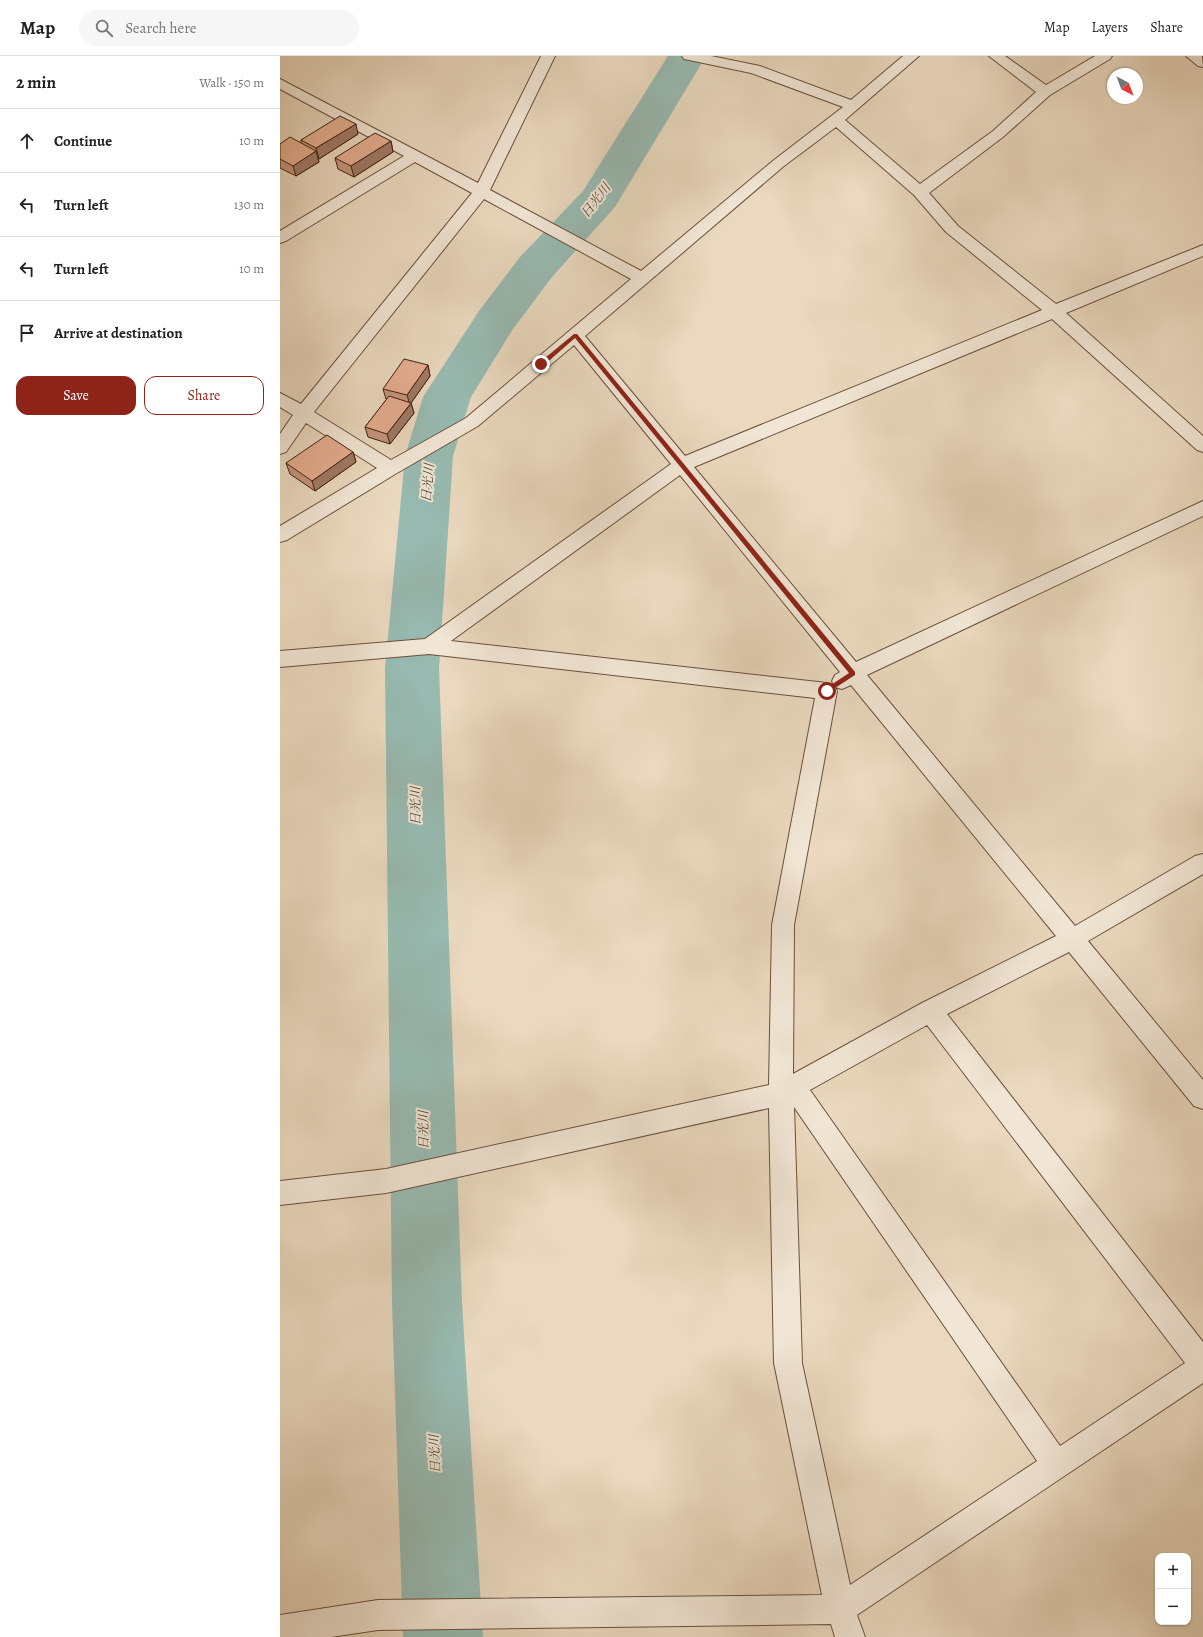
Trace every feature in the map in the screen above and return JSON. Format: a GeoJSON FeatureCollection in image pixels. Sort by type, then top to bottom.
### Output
{"type":"FeatureCollection","features":[{"type":"Feature","properties":{"kind":"street"},"geometry":{"type":"LineString","coordinates":[[280,448],[303,414],[482,191],[548,56]]}},
{"type":"Feature","properties":{"kind":"street"},"geometry":{"type":"LineString","coordinates":[[756,69],[767,56]]}},
{"type":"Feature","properties":{"kind":"street"},"geometry":{"type":"LineString","coordinates":[[280,535],[391,468],[472,422],[779,163],[836,120],[912,56]]}},
{"type":"Feature","properties":{"kind":"street"},"geometry":{"type":"LineString","coordinates":[[996,56],[1045,92]]}},
{"type":"Feature","properties":{"kind":"street"},"geometry":{"type":"LineString","coordinates":[[920,192],[998,134],[1045,92],[1105,56]]}},
{"type":"Feature","properties":{"kind":"street"},"geometry":{"type":"LineString","coordinates":[[1193,56],[1203,63]]}},
{"type":"Feature","properties":{"kind":"street"},"geometry":{"type":"LineString","coordinates":[[695,57],[756,69],[852,105]]}},
{"type":"Feature","properties":{"kind":"street"},"geometry":{"type":"LineString","coordinates":[[280,83],[642,278]]}},
{"type":"Feature","properties":{"kind":"street"},"geometry":{"type":"LineString","coordinates":[[836,120],[920,192],[952,229],[1055,312],[1203,446]]}},
{"type":"Feature","properties":{"kind":"street"},"geometry":{"type":"LineString","coordinates":[[280,238],[414,156]]}},
{"type":"Feature","properties":{"kind":"street"},"geometry":{"type":"LineString","coordinates":[[428,646],[682,465],[1203,250]]}},
{"type":"Feature","properties":{"kind":"street"},"geometry":{"type":"LineString","coordinates":[[575,336],[1203,1098]]}},
{"type":"Feature","properties":{"kind":"street"},"geometry":{"type":"LineString","coordinates":[[280,399],[391,468]]}},
{"type":"Feature","properties":{"kind":"street"},"geometry":{"type":"LineString","coordinates":[[280,659],[428,646],[827,691],[853,673],[1203,508]]}},
{"type":"Feature","properties":{"kind":"street"},"geometry":{"type":"LineString","coordinates":[[827,691],[783,925],[787,1090],[788,1363],[840,1609],[850,1637]]}},
{"type":"Feature","properties":{"kind":"street"},"geometry":{"type":"LineString","coordinates":[[280,1193],[386,1181],[787,1090],[930,1011],[1072,939],[1203,863]]}},
{"type":"Feature","properties":{"kind":"street"},"geometry":{"type":"LineString","coordinates":[[930,1011],[1203,1364]]}},
{"type":"Feature","properties":{"kind":"street"},"geometry":{"type":"LineString","coordinates":[[787,1090],[1056,1465]]}},
{"type":"Feature","properties":{"kind":"street"},"geometry":{"type":"LineString","coordinates":[[280,1630],[378,1615],[840,1609],[1203,1367]]}},
{"type":"Feature","properties":{"kind":"building"},"geometry":{"type":"Polygon","coordinates":[[[340,116],[356,124],[316,148],[301,140],[340,116]]]}},
{"type":"Feature","properties":{"kind":"building"},"geometry":{"type":"Polygon","coordinates":[[[375,133],[391,141],[351,166],[335,158],[375,133]]]}},
{"type":"Feature","properties":{"kind":"building"},"geometry":{"type":"Polygon","coordinates":[[[290,137],[316,151],[293,166],[280,159],[280,144],[290,137]]]}},
{"type":"Feature","properties":{"kind":"building"},"geometry":{"type":"Polygon","coordinates":[[[404,359],[428,365],[407,395],[383,389],[404,359]]]}},
{"type":"Feature","properties":{"kind":"building"},"geometry":{"type":"Polygon","coordinates":[[[389,396],[411,403],[387,434],[365,427],[389,396]]]}},
{"type":"Feature","properties":{"kind":"building"},"geometry":{"type":"Polygon","coordinates":[[[327,435],[353,452],[312,481],[286,463],[327,435]]]}},
{"type":"Feature","properties":{"kind":"waterway","name":"日光川"},"geometry":{"type":"LineString","coordinates":[[443,1637],[427,1303],[412,668],[429,456],[447,397],[495,321],[536,267],[600,198],[687,56]]}},
{"type":"Feature","properties":{"kind":"route"},"geometry":{"type":"LineString","coordinates":[[541,364],[575,336],[853,673],[827,691]]}}]}
